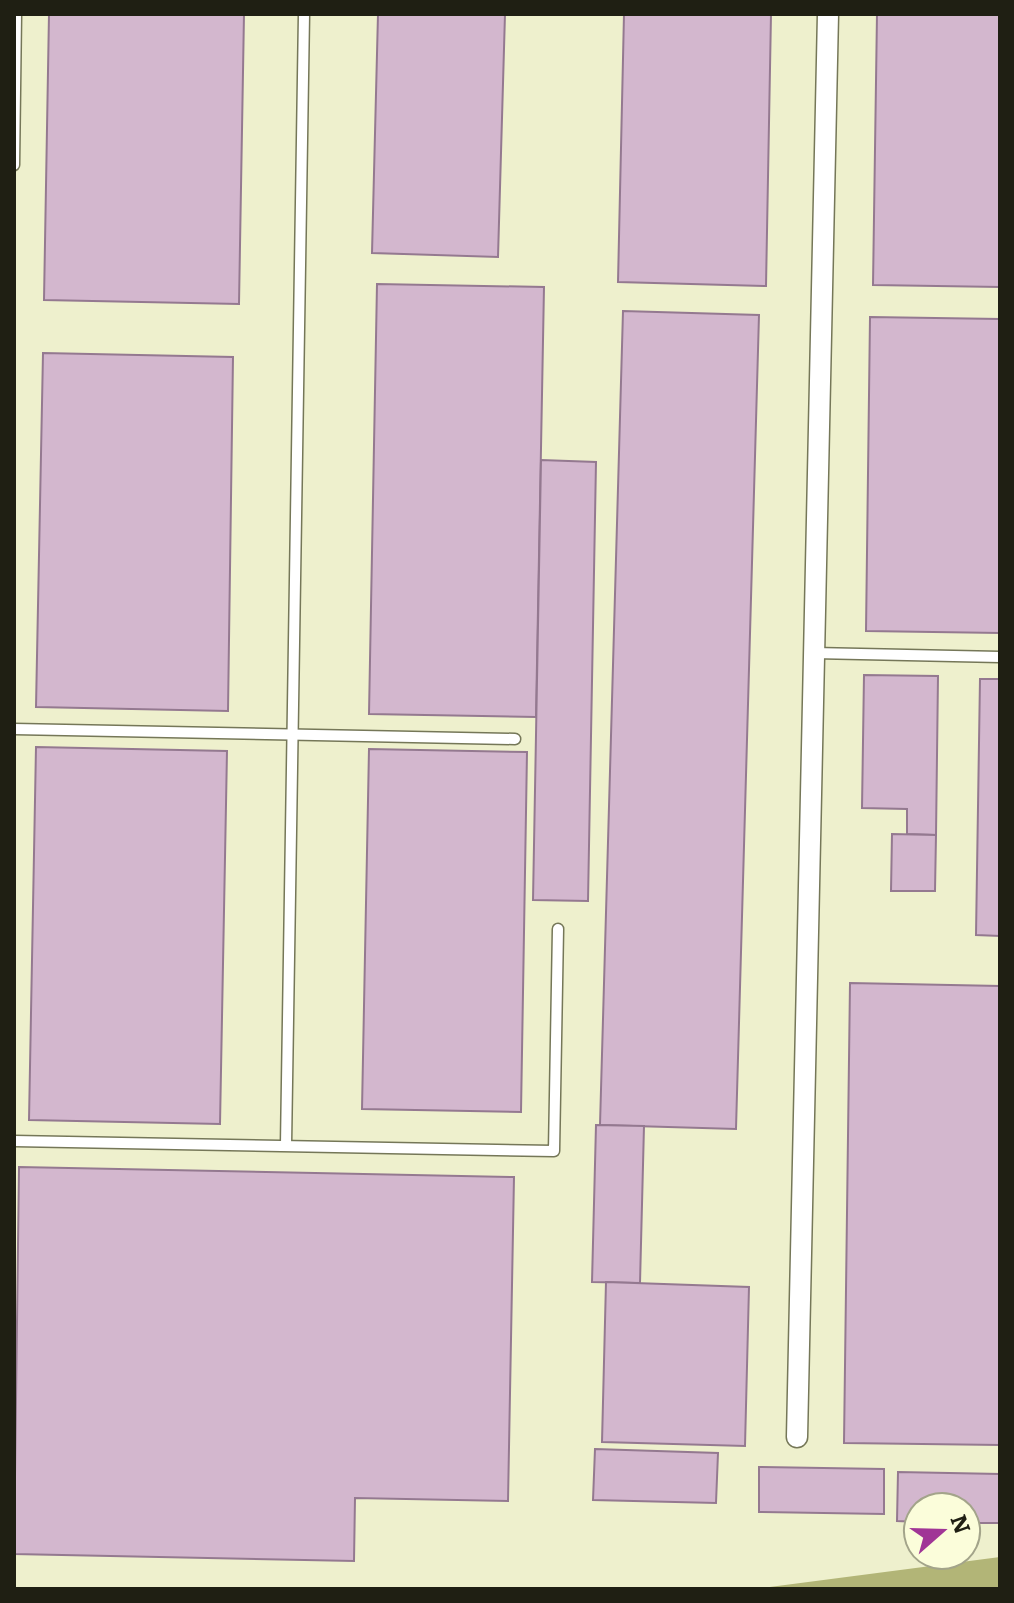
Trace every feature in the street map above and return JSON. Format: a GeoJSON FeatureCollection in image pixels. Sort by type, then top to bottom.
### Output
{"type":"FeatureCollection","features":[{"type":"Feature","properties":{"kind":"street"},"geometry":{"type":"LineString","coordinates":[[797,1437],[828,14]]}},
{"type":"Feature","properties":{"kind":"lane"},"geometry":{"type":"LineString","coordinates":[[14,165],[16,14]]}},
{"type":"Feature","properties":{"kind":"lane"},"geometry":{"type":"LineString","coordinates":[[286,1145],[304,14]]}},
{"type":"Feature","properties":{"kind":"lane"},"geometry":{"type":"LineString","coordinates":[[814,653],[1000,657]]}},
{"type":"Feature","properties":{"kind":"lane"},"geometry":{"type":"LineString","coordinates":[[14,729],[515,739]]}},
{"type":"Feature","properties":{"kind":"lane"},"geometry":{"type":"LineString","coordinates":[[14,1141],[554,1151],[558,929]]}},
{"type":"Feature","properties":{"kind":"shaded area"},"geometry":{"type":"Polygon","coordinates":[[[1000,1557],[1000,1589],[754,1589],[902,1570],[982,1571],[982,1559],[1000,1557]]]}},
{"type":"Feature","properties":{"kind":"building"},"geometry":{"type":"Polygon","coordinates":[[[49,14],[244,14],[239,304],[44,300],[49,14]]]}},
{"type":"Feature","properties":{"kind":"building"},"geometry":{"type":"Polygon","coordinates":[[[378,14],[505,14],[498,257],[372,253],[378,14]]]}},
{"type":"Feature","properties":{"kind":"building"},"geometry":{"type":"Polygon","coordinates":[[[624,14],[771,14],[766,286],[618,282],[624,14]]]}},
{"type":"Feature","properties":{"kind":"building"},"geometry":{"type":"Polygon","coordinates":[[[877,14],[1000,14],[1000,287],[873,285],[877,14]]]}},
{"type":"Feature","properties":{"kind":"building"},"geometry":{"type":"Polygon","coordinates":[[[377,284],[544,287],[536,717],[369,714],[377,284]]]}},
{"type":"Feature","properties":{"kind":"building"},"geometry":{"type":"Polygon","coordinates":[[[623,311],[759,315],[736,1129],[600,1125],[623,311]]]}},
{"type":"Feature","properties":{"kind":"building"},"geometry":{"type":"Polygon","coordinates":[[[870,317],[1000,319],[1000,633],[866,631],[870,317]]]}},
{"type":"Feature","properties":{"kind":"building"},"geometry":{"type":"Polygon","coordinates":[[[43,353],[233,357],[228,711],[36,707],[43,353]]]}},
{"type":"Feature","properties":{"kind":"building"},"geometry":{"type":"Polygon","coordinates":[[[541,460],[596,462],[588,901],[533,900],[541,460]]]}},
{"type":"Feature","properties":{"kind":"building"},"geometry":{"type":"Polygon","coordinates":[[[864,675],[938,676],[936,835],[907,834],[907,809],[862,808],[864,675]]]}},
{"type":"Feature","properties":{"kind":"building"},"geometry":{"type":"Polygon","coordinates":[[[980,679],[1000,679],[1000,936],[976,935],[980,679]]]}},
{"type":"Feature","properties":{"kind":"building"},"geometry":{"type":"Polygon","coordinates":[[[36,747],[227,751],[220,1124],[29,1120],[36,747]]]}},
{"type":"Feature","properties":{"kind":"building"},"geometry":{"type":"Polygon","coordinates":[[[369,749],[527,752],[521,1112],[362,1109],[369,749]]]}},
{"type":"Feature","properties":{"kind":"building"},"geometry":{"type":"Polygon","coordinates":[[[892,834],[936,835],[935,891],[891,891],[892,834]]]}},
{"type":"Feature","properties":{"kind":"building"},"geometry":{"type":"Polygon","coordinates":[[[850,983],[1000,986],[1000,1445],[844,1443],[850,983]]]}},
{"type":"Feature","properties":{"kind":"building"},"geometry":{"type":"Polygon","coordinates":[[[596,1125],[644,1126],[640,1283],[592,1282],[596,1125]]]}},
{"type":"Feature","properties":{"kind":"building"},"geometry":{"type":"Polygon","coordinates":[[[19,1167],[514,1177],[508,1501],[355,1498],[354,1561],[14,1554],[19,1167]]]}},
{"type":"Feature","properties":{"kind":"building"},"geometry":{"type":"Polygon","coordinates":[[[606,1282],[749,1287],[745,1446],[602,1442],[606,1282]]]}},
{"type":"Feature","properties":{"kind":"building"},"geometry":{"type":"Polygon","coordinates":[[[595,1449],[718,1453],[716,1503],[593,1500],[595,1449]]]}},
{"type":"Feature","properties":{"kind":"building"},"geometry":{"type":"Polygon","coordinates":[[[759,1467],[884,1469],[884,1514],[759,1512],[759,1467]]]}},
{"type":"Feature","properties":{"kind":"building"},"geometry":{"type":"Polygon","coordinates":[[[898,1472],[1000,1474],[1000,1523],[982,1523],[982,1491],[902,1491],[902,1521],[897,1521],[898,1472]]]}}]}
